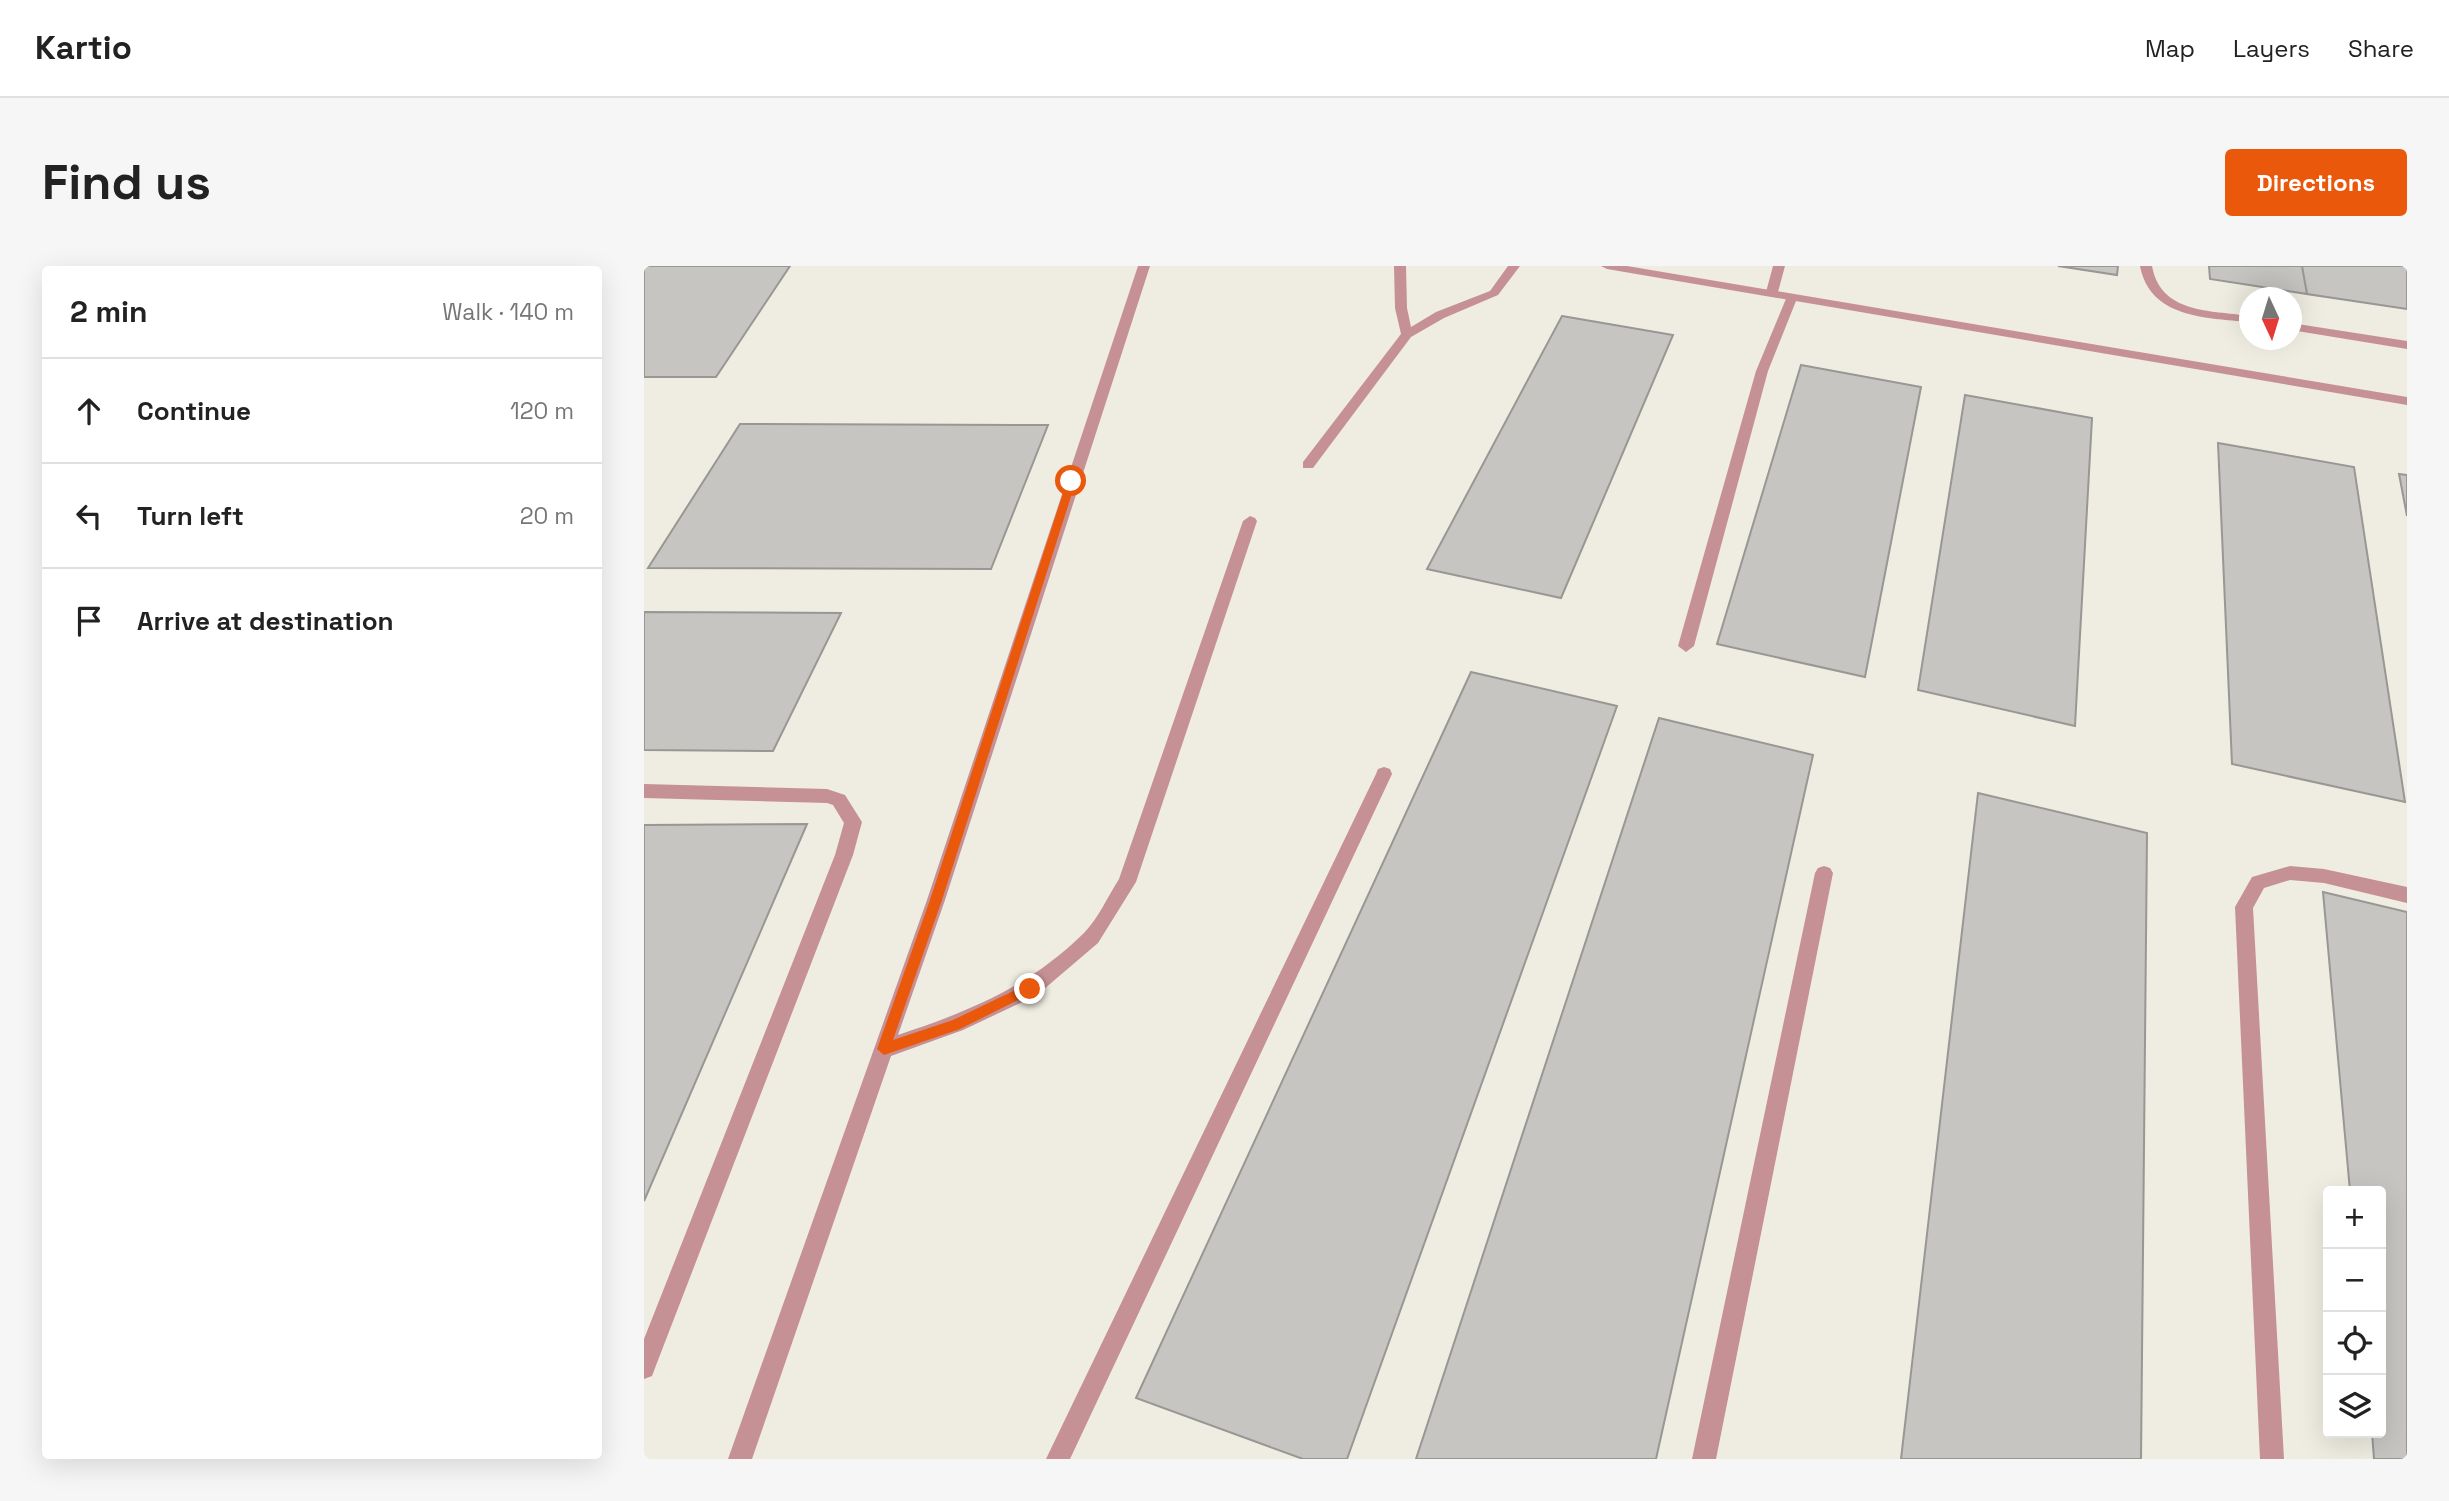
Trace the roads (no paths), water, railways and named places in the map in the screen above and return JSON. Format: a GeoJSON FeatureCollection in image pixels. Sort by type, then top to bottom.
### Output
{"type":"FeatureCollection","features":[{"type":"Feature","properties":{"kind":"street"},"geometry":{"type":"LineString","coordinates":[[740,1459],[936,900],[1071,481],[1144,266]]}},
{"type":"Feature","properties":{"kind":"street"},"geometry":{"type":"LineString","coordinates":[[1399,266],[1401,308],[1406,334]]}},
{"type":"Feature","properties":{"kind":"street"},"geometry":{"type":"LineString","coordinates":[[1308,465],[1406,334],[1440,315],[1494,293],[1514,266]]}},
{"type":"Feature","properties":{"kind":"street"},"geometry":{"type":"LineString","coordinates":[[1607,266],[2407,401]]}},
{"type":"Feature","properties":{"kind":"street"},"geometry":{"type":"LineString","coordinates":[[1772,292],[1779,266]]}},
{"type":"Feature","properties":{"kind":"street"},"geometry":{"type":"LineString","coordinates":[[2146,266],[2147,281],[2159,299],[2186,309],[2239,318]]}},
{"type":"Feature","properties":{"kind":"street"},"geometry":{"type":"LineString","coordinates":[[1686,646],[1762,371],[1792,296]]}},
{"type":"Feature","properties":{"kind":"street"},"geometry":{"type":"LineString","coordinates":[[2302,328],[2407,345]]}},
{"type":"Feature","properties":{"kind":"street"},"geometry":{"type":"LineString","coordinates":[[884,1049],[956,1024],[1030,989],[1092,937],[1127,882],[1250,521]]}},
{"type":"Feature","properties":{"kind":"street"},"geometry":{"type":"LineString","coordinates":[[1058,1459],[1384,774]]}},
{"type":"Feature","properties":{"kind":"street"},"geometry":{"type":"LineString","coordinates":[[644,791],[827,796],[839,800],[853,822],[844,855],[644,1368]]}},
{"type":"Feature","properties":{"kind":"street"},"geometry":{"type":"LineString","coordinates":[[1704,1459],[1824,873]]}},
{"type":"Feature","properties":{"kind":"street"},"geometry":{"type":"LineString","coordinates":[[2272,1459],[2244,907],[2258,882],[2290,873],[2323,876],[2407,895]]}}]}
